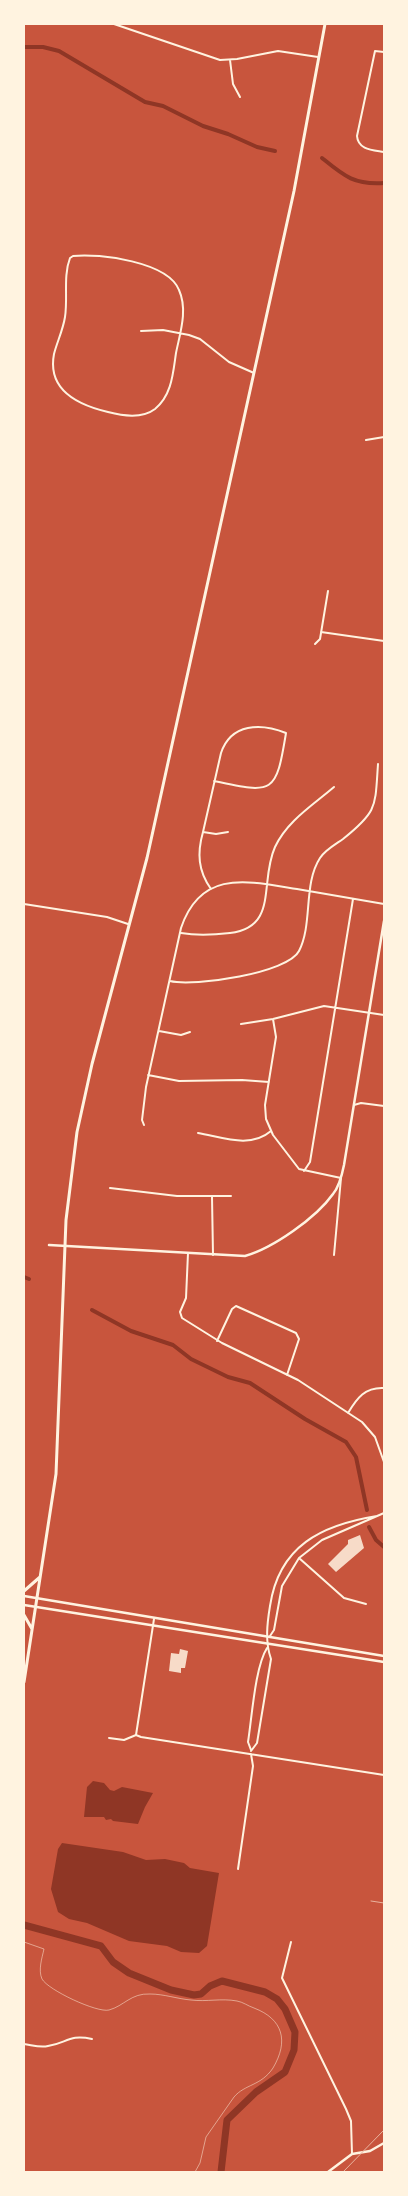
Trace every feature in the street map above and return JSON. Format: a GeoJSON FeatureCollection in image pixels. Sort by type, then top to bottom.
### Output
{"type":"FeatureCollection","features":[{"type":"Feature","properties":{"kind":"highway"},"geometry":{"type":"LineString","coordinates":[[24,1682],[57,1462],[64,1246],[68,1194],[84,1094],[130,924],[294,191],[325,24]]}},
{"type":"Feature","properties":{"kind":"highway"},"geometry":{"type":"LineString","coordinates":[[24,1590],[40,1577]]}},
{"type":"Feature","properties":{"kind":"highway"},"geometry":{"type":"LineString","coordinates":[[24,1615],[32,1629]]}},
{"type":"Feature","properties":{"kind":"main road"},"geometry":{"type":"LineString","coordinates":[[49,1245],[245,1256],[270,1247],[324,1205],[335,1193],[341,1178],[384,921]]}},
{"type":"Feature","properties":{"kind":"main road"},"geometry":{"type":"LineString","coordinates":[[24,1596],[384,1656]]}},
{"type":"Feature","properties":{"kind":"main road"},"geometry":{"type":"LineString","coordinates":[[24,1605],[384,1662]]}},
{"type":"Feature","properties":{"kind":"main road"},"geometry":{"type":"LineString","coordinates":[[328,2172],[352,2154],[370,2151],[384,2143]]}},
{"type":"Feature","properties":{"kind":"street"},"geometry":{"type":"LineString","coordinates":[[114,24],[208,57],[230,60],[278,51],[320,57]]}},
{"type":"Feature","properties":{"kind":"street"},"geometry":{"type":"LineString","coordinates":[[384,52],[375,51],[356,136],[361,146],[384,152]]}},
{"type":"Feature","properties":{"kind":"street"},"geometry":{"type":"LineString","coordinates":[[230,60],[233,84],[240,97]]}},
{"type":"Feature","properties":{"kind":"street"},"geometry":{"type":"LineString","coordinates":[[73,256],[134,263],[150,267],[170,276],[180,291],[183,313],[180,333],[174,374],[167,394],[155,409],[135,416],[117,414],[83,405],[67,395],[55,378],[53,370],[54,354],[64,318],[66,268],[70,258],[73,256]]}},
{"type":"Feature","properties":{"kind":"street"},"geometry":{"type":"LineString","coordinates":[[141,331],[163,330],[200,339],[228,362],[254,373]]}},
{"type":"Feature","properties":{"kind":"street"},"geometry":{"type":"LineString","coordinates":[[366,440],[384,437]]}},
{"type":"Feature","properties":{"kind":"street"},"geometry":{"type":"LineString","coordinates":[[315,644],[320,639],[328,591]]}},
{"type":"Feature","properties":{"kind":"street"},"geometry":{"type":"LineString","coordinates":[[321,632],[384,641]]}},
{"type":"Feature","properties":{"kind":"street"},"geometry":{"type":"LineString","coordinates":[[211,889],[203,877],[199,865],[199,848],[214,781],[222,750],[236,731],[257,728],[286,733],[280,770],[276,778],[268,785],[258,789],[250,789],[214,781]]}},
{"type":"Feature","properties":{"kind":"street"},"geometry":{"type":"LineString","coordinates":[[170,981],[181,983],[233,977],[284,964],[300,950],[314,871],[322,856],[369,815],[376,798],[378,764]]}},
{"type":"Feature","properties":{"kind":"street"},"geometry":{"type":"LineString","coordinates":[[180,933],[205,936],[248,930],[255,925],[260,917],[274,851],[286,830],[296,819],[334,787]]}},
{"type":"Feature","properties":{"kind":"street"},"geometry":{"type":"LineString","coordinates":[[203,832],[221,834],[228,832]]}},
{"type":"Feature","properties":{"kind":"street"},"geometry":{"type":"LineString","coordinates":[[144,1126],[142,1120],[148,1074],[180,933],[192,906],[199,897],[211,889],[237,881],[266,884],[384,904]]}},
{"type":"Feature","properties":{"kind":"street"},"geometry":{"type":"LineString","coordinates":[[304,1171],[310,1162],[353,899]]}},
{"type":"Feature","properties":{"kind":"street"},"geometry":{"type":"LineString","coordinates":[[24,904],[107,917],[130,924]]}},
{"type":"Feature","properties":{"kind":"street"},"geometry":{"type":"LineString","coordinates":[[241,1024],[273,1019],[320,1006],[384,1015]]}},
{"type":"Feature","properties":{"kind":"street"},"geometry":{"type":"LineString","coordinates":[[273,1019],[276,1037],[265,1110],[271,1131],[294,1164],[304,1171],[341,1178],[334,1255]]}},
{"type":"Feature","properties":{"kind":"street"},"geometry":{"type":"LineString","coordinates":[[158,1031],[181,1035],[190,1032]]}},
{"type":"Feature","properties":{"kind":"street"},"geometry":{"type":"LineString","coordinates":[[148,1074],[179,1081],[242,1080],[269,1082]]}},
{"type":"Feature","properties":{"kind":"street"},"geometry":{"type":"LineString","coordinates":[[354,1105],[361,1103],[384,1106]]}},
{"type":"Feature","properties":{"kind":"street"},"geometry":{"type":"LineString","coordinates":[[198,1133],[247,1141],[259,1139],[271,1131]]}},
{"type":"Feature","properties":{"kind":"street"},"geometry":{"type":"LineString","coordinates":[[110,1188],[177,1196],[231,1196]]}},
{"type":"Feature","properties":{"kind":"street"},"geometry":{"type":"LineString","coordinates":[[212,1197],[213,1255]]}},
{"type":"Feature","properties":{"kind":"street"},"geometry":{"type":"LineString","coordinates":[[188,1253],[186,1298],[180,1312],[181,1316],[217,1341],[310,1389],[372,1430],[384,1462]]}},
{"type":"Feature","properties":{"kind":"street"},"geometry":{"type":"LineString","coordinates":[[217,1341],[236,1306],[296,1333],[299,1339],[287,1376]]}},
{"type":"Feature","properties":{"kind":"street"},"geometry":{"type":"LineString","coordinates":[[348,1413],[366,1391],[384,1388]]}},
{"type":"Feature","properties":{"kind":"street"},"geometry":{"type":"LineString","coordinates":[[238,1869],[253,1766],[248,1742],[262,1657],[274,1630],[278,1600],[284,1581],[299,1558],[316,1543],[384,1513]]}},
{"type":"Feature","properties":{"kind":"street"},"geometry":{"type":"LineString","coordinates":[[269,1638],[266,1628],[273,1588],[277,1576],[292,1554],[304,1542],[322,1531],[377,1516]]}},
{"type":"Feature","properties":{"kind":"street"},"geometry":{"type":"LineString","coordinates":[[299,1558],[344,1598],[366,1604]]}},
{"type":"Feature","properties":{"kind":"street"},"geometry":{"type":"LineString","coordinates":[[136,1735],[154,1618]]}},
{"type":"Feature","properties":{"kind":"street"},"geometry":{"type":"LineString","coordinates":[[251,1751],[257,1743],[271,1659],[267,1648]]}},
{"type":"Feature","properties":{"kind":"street"},"geometry":{"type":"LineString","coordinates":[[109,1738],[124,1740],[136,1735],[384,1775]]}},
{"type":"Feature","properties":{"kind":"street"},"geometry":{"type":"LineString","coordinates":[[291,1942],[282,1978],[351,2121],[352,2154]]}},
{"type":"Feature","properties":{"kind":"street"},"geometry":{"type":"LineString","coordinates":[[24,2044],[43,2047],[73,2037],[92,2039]]}},
{"type":"Feature","properties":{"kind":"path"},"geometry":{"type":"LineString","coordinates":[[24,1942],[44,1949],[40,1970],[47,1986],[60,1994],[97,2010],[111,2010],[135,1996],[153,1994],[193,2000],[216,1999],[236,2001],[263,2011],[274,2020],[282,2033],[283,2039],[274,2066],[257,2084],[239,2092],[234,2097],[206,2137],[200,2163],[195,2172]]}},
{"type":"Feature","properties":{"kind":"shaded area"},"geometry":{"type":"Polygon","coordinates":[[[93,1781],[104,1783],[110,1790],[114,1791],[122,1787],[153,1793],[138,1824],[113,1821],[111,1819],[106,1820],[104,1817],[84,1817],[87,1787],[93,1781]]]}},
{"type":"Feature","properties":{"kind":"shaded area"},"geometry":{"type":"Polygon","coordinates":[[[62,1843],[123,1852],[146,1860],[165,1859],[184,1863],[190,1868],[219,1873],[207,1946],[199,1953],[181,1952],[167,1946],[129,1941],[87,1923],[69,1919],[58,1912],[51,1889],[58,1849],[62,1843]]]}},
{"type":"Feature","properties":{"kind":"building"},"geometry":{"type":"Polygon","coordinates":[[[360,1535],[364,1548],[336,1572],[328,1564],[348,1544],[348,1540],[360,1535]]]}},
{"type":"Feature","properties":{"kind":"building"},"geometry":{"type":"Polygon","coordinates":[[[180,1649],[188,1651],[185,1668],[181,1668],[181,1673],[169,1671],[171,1653],[179,1654],[180,1649]]]}},
{"type":"Feature","properties":{"kind":"waterway"},"geometry":{"type":"LineString","coordinates":[[24,47],[43,47],[59,51],[145,102],[163,106],[203,126],[228,134],[257,147],[275,151]]}},
{"type":"Feature","properties":{"kind":"waterway"},"geometry":{"type":"LineString","coordinates":[[322,158],[343,174],[357,181],[384,183]]}},
{"type":"Feature","properties":{"kind":"waterway"},"geometry":{"type":"LineString","coordinates":[[24,1277],[29,1279]]}},
{"type":"Feature","properties":{"kind":"waterway"},"geometry":{"type":"LineString","coordinates":[[92,1310],[131,1331],[173,1345],[191,1359],[228,1377],[250,1383],[305,1419],[346,1442],[356,1457],[367,1510]]}},
{"type":"Feature","properties":{"kind":"waterway"},"geometry":{"type":"LineString","coordinates":[[369,1527],[376,1540],[384,1547]]}},
{"type":"Feature","properties":{"kind":"waterway"},"geometry":{"type":"LineString","coordinates":[[24,1925],[101,1946],[113,1962],[129,1973],[171,1990],[194,1995],[201,1994],[210,1986],[222,1981],[265,1992],[277,1999],[285,2009],[295,2032],[294,2050],[285,2072],[256,2092],[227,2120],[221,2172]]}},
{"type":"Feature","properties":{"kind":"railway"},"geometry":{"type":"LineString","coordinates":[[371,1901],[384,1903]]}},
{"type":"Feature","properties":{"kind":"railway"},"geometry":{"type":"LineString","coordinates":[[343,2172],[384,2130]]}}]}
